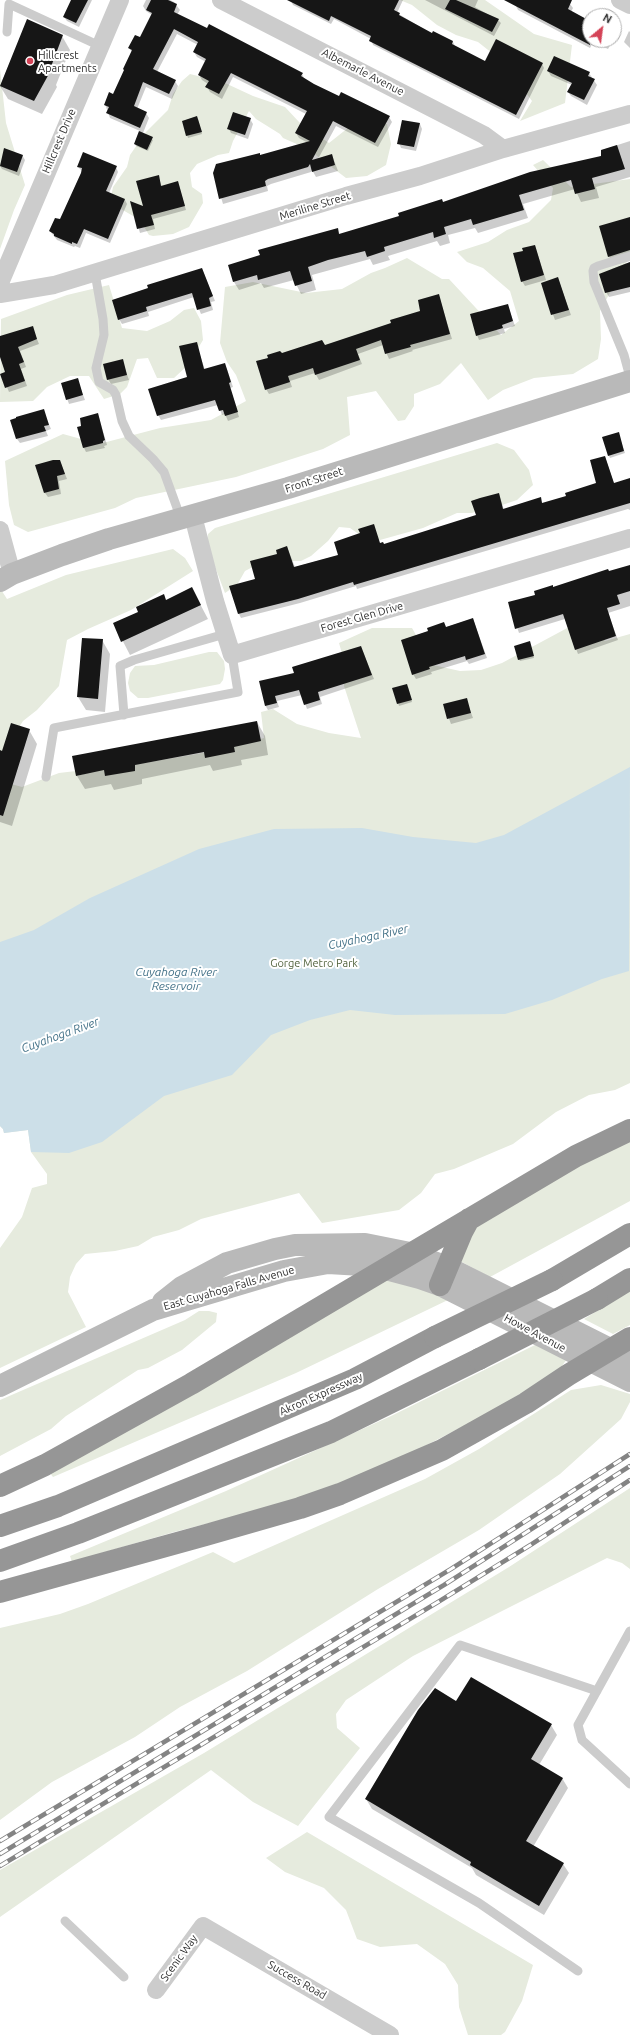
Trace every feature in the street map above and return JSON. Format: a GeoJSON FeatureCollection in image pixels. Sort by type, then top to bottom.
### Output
{"type":"FeatureCollection","features":[{"type":"Feature","properties":{"kind":"highway"},"geometry":{"type":"LineString","coordinates":[[0,1486],[46,1465],[393,1271],[410,1253],[576,1156],[630,1130]]}},
{"type":"Feature","properties":{"kind":"highway"},"geometry":{"type":"LineString","coordinates":[[444,1276],[469,1219]]}},
{"type":"Feature","properties":{"kind":"highway","name":"Akron Expressway"},"geometry":{"type":"LineString","coordinates":[[0,1526],[58,1506],[348,1382],[435,1337],[552,1280],[630,1234]]}},
{"type":"Feature","properties":{"kind":"highway"},"geometry":{"type":"LineString","coordinates":[[0,1561],[85,1530],[331,1432],[597,1299],[630,1279]]}},
{"type":"Feature","properties":{"kind":"highway"},"geometry":{"type":"LineString","coordinates":[[0,1592],[300,1508],[340,1494],[442,1450],[526,1403],[630,1338]]}},
{"type":"Feature","properties":{"kind":"street","name":"Hillcrest Drive"},"geometry":{"type":"LineString","coordinates":[[0,282],[120,0]]}},
{"type":"Feature","properties":{"kind":"street","name":"Albemarle Avenue"},"geometry":{"type":"LineString","coordinates":[[221,0],[452,118],[484,135],[503,149]]}},
{"type":"Feature","properties":{"kind":"street"},"geometry":{"type":"LineString","coordinates":[[620,0],[630,5]]}},
{"type":"Feature","properties":{"kind":"street","name":"Meriline Street"},"geometry":{"type":"LineString","coordinates":[[0,294],[54,285],[346,196],[420,176],[503,149],[630,114]]}},
{"type":"Feature","properties":{"kind":"street","name":"Front Street"},"geometry":{"type":"LineString","coordinates":[[6,578],[62,555],[418,449],[630,381]]}},
{"type":"Feature","properties":{"kind":"street"},"geometry":{"type":"LineString","coordinates":[[187,517],[232,655]]}},
{"type":"Feature","properties":{"kind":"street"},"geometry":{"type":"LineString","coordinates":[[0,530],[6,578]]}},
{"type":"Feature","properties":{"kind":"street","name":"Forest Glen Drive"},"geometry":{"type":"LineString","coordinates":[[232,655],[630,538]]}},
{"type":"Feature","properties":{"kind":"street","name":"East Cuyahoga Falls Avenue"},"geometry":{"type":"LineString","coordinates":[[153,1310],[182,1287],[227,1263],[275,1249],[295,1245],[360,1243],[410,1253],[444,1276]]}},
{"type":"Feature","properties":{"kind":"street","name":"East Cuyahoga Falls Avenue"},"geometry":{"type":"LineString","coordinates":[[0,1386],[153,1310],[284,1271],[328,1263],[362,1265],[393,1271],[444,1276]]}},
{"type":"Feature","properties":{"kind":"street","name":"Howe Avenue"},"geometry":{"type":"LineString","coordinates":[[444,1276],[630,1360]]}},
{"type":"Feature","properties":{"kind":"street","name":"Howe Avenue"},"geometry":{"type":"LineString","coordinates":[[444,1276],[590,1362],[630,1381]]}},
{"type":"Feature","properties":{"kind":"street","name":"Scenic Way"},"geometry":{"type":"LineString","coordinates":[[156,1990],[203,1926]]}},
{"type":"Feature","properties":{"kind":"street","name":"Success Road"},"geometry":{"type":"LineString","coordinates":[[203,1926],[390,2035]]}},
{"type":"Feature","properties":{"kind":"lane"},"geometry":{"type":"LineString","coordinates":[[7,32],[9,4],[100,46]]}},
{"type":"Feature","properties":{"kind":"lane"},"geometry":{"type":"LineString","coordinates":[[630,256],[598,266],[594,268],[593,272],[594,282],[627,352],[630,377]]}},
{"type":"Feature","properties":{"kind":"lane"},"geometry":{"type":"LineString","coordinates":[[95,273],[104,330],[96,368],[99,382],[113,390],[116,395],[122,420],[128,436],[153,459],[164,472],[187,517]]}},
{"type":"Feature","properties":{"kind":"lane"},"geometry":{"type":"LineString","coordinates":[[124,715],[120,666],[134,660],[225,634]]}},
{"type":"Feature","properties":{"kind":"lane"},"geometry":{"type":"LineString","coordinates":[[46,777],[54,728],[238,692],[232,655]]}},
{"type":"Feature","properties":{"kind":"lane"},"geometry":{"type":"LineString","coordinates":[[630,1631],[578,1725],[582,1740],[630,1784]]}},
{"type":"Feature","properties":{"kind":"lane"},"geometry":{"type":"LineString","coordinates":[[578,1971],[479,1903],[329,1817],[460,1645],[597,1691]]}},
{"type":"Feature","properties":{"kind":"lane"},"geometry":{"type":"LineString","coordinates":[[65,1921],[124,1977]]}},
{"type":"Feature","properties":{"kind":"green space"},"geometry":{"type":"Polygon","coordinates":[[[400,0],[485,0],[534,34],[572,45],[565,103],[520,121],[532,101],[502,61],[478,42],[456,35],[437,25],[412,5],[400,0]]]}},
{"type":"Feature","properties":{"kind":"green space"},"geometry":{"type":"Polygon","coordinates":[[[0,69],[6,123],[25,185],[0,249],[0,69]]]}},
{"type":"Feature","properties":{"kind":"green space"},"geometry":{"type":"Polygon","coordinates":[[[190,74],[225,83],[253,96],[285,107],[300,123],[329,143],[358,120],[387,124],[391,144],[386,165],[367,176],[346,178],[308,149],[283,138],[280,134],[256,119],[249,111],[233,141],[229,153],[218,155],[197,164],[190,173],[192,187],[202,194],[203,203],[189,227],[173,234],[149,235],[140,220],[121,209],[111,197],[113,187],[127,167],[130,155],[146,132],[168,110],[173,94],[182,81],[190,74]]]}},
{"type":"Feature","properties":{"kind":"green space"},"geometry":{"type":"Polygon","coordinates":[[[543,160],[571,187],[630,179],[630,256],[600,311],[601,339],[598,359],[573,374],[534,378],[503,390],[488,400],[461,363],[440,384],[414,394],[414,406],[405,420],[398,421],[376,391],[347,397],[350,435],[323,449],[236,477],[136,498],[115,508],[28,532],[14,525],[9,505],[5,461],[63,434],[99,444],[160,428],[211,420],[246,401],[236,375],[227,362],[220,343],[225,287],[253,282],[306,293],[342,289],[371,273],[407,258],[442,279],[449,279],[501,335],[519,321],[510,291],[483,268],[467,262],[457,252],[488,242],[507,230],[529,222],[551,200],[553,188],[533,165],[543,160]]]}},
{"type":"Feature","properties":{"kind":"green space"},"geometry":{"type":"Polygon","coordinates":[[[109,285],[122,328],[147,331],[170,321],[184,310],[194,308],[201,321],[203,340],[188,365],[174,378],[157,378],[148,358],[137,359],[127,387],[120,394],[104,399],[89,376],[70,376],[47,387],[33,401],[0,402],[1,319],[67,295],[109,285]]]}},
{"type":"Feature","properties":{"kind":"green space"},"geometry":{"type":"Polygon","coordinates":[[[497,443],[514,450],[529,470],[533,485],[517,500],[487,510],[471,513],[457,513],[423,528],[380,540],[363,537],[350,528],[339,527],[328,541],[311,556],[301,561],[279,561],[270,558],[245,571],[237,585],[225,593],[207,546],[208,534],[215,528],[497,443]]]}},
{"type":"Feature","properties":{"kind":"green space","name":"Gorge Metro Park"},"geometry":{"type":"Polygon","coordinates":[[[173,549],[185,558],[193,571],[131,610],[67,640],[59,686],[37,710],[23,721],[16,732],[11,784],[22,787],[59,773],[144,763],[220,750],[264,738],[261,712],[273,709],[297,724],[329,733],[361,738],[344,686],[345,664],[339,643],[372,628],[412,628],[433,665],[460,671],[481,670],[502,663],[571,626],[593,627],[605,641],[630,634],[630,1083],[615,1090],[589,1095],[556,1112],[513,1144],[454,1169],[435,1174],[421,1193],[399,1210],[322,1223],[299,1193],[201,1219],[179,1230],[153,1237],[138,1246],[115,1251],[85,1254],[76,1264],[70,1277],[68,1292],[86,1327],[0,1368],[0,1248],[22,1217],[32,1188],[47,1184],[47,1174],[31,1152],[28,1130],[4,1133],[0,1126],[0,588],[7,599],[66,575],[173,549]]]}},
{"type":"Feature","properties":{"kind":"green space"},"geometry":{"type":"Polygon","coordinates":[[[209,652],[217,652],[224,661],[225,669],[223,680],[220,684],[148,698],[138,698],[130,691],[128,683],[130,673],[135,666],[154,665],[209,652]]]}},
{"type":"Feature","properties":{"kind":"green space"},"geometry":{"type":"Polygon","coordinates":[[[630,1138],[630,1201],[490,1277],[458,1260],[476,1227],[589,1158],[630,1138]]]}},
{"type":"Feature","properties":{"kind":"green space"},"geometry":{"type":"Polygon","coordinates":[[[387,1280],[415,1285],[450,1299],[296,1373],[53,1477],[49,1472],[387,1280]]]}},
{"type":"Feature","properties":{"kind":"green space"},"geometry":{"type":"Polygon","coordinates":[[[630,1291],[630,1325],[613,1334],[584,1319],[630,1291]]]}},
{"type":"Feature","properties":{"kind":"green space"},"geometry":{"type":"Polygon","coordinates":[[[199,1311],[217,1313],[216,1322],[182,1350],[148,1368],[138,1370],[66,1416],[51,1429],[0,1456],[0,1400],[185,1320],[199,1311]]]}},
{"type":"Feature","properties":{"kind":"green space"},"geometry":{"type":"Polygon","coordinates":[[[537,1344],[567,1359],[559,1370],[487,1414],[417,1450],[352,1480],[277,1506],[174,1532],[98,1554],[73,1565],[70,1556],[226,1491],[391,1416],[537,1344]]]}},
{"type":"Feature","properties":{"kind":"green space"},"geometry":{"type":"Polygon","coordinates":[[[601,1385],[630,1394],[630,1402],[621,1419],[560,1474],[479,1530],[378,1589],[247,1671],[180,1707],[135,1737],[52,1782],[0,1820],[0,1628],[60,1614],[88,1604],[213,1552],[234,1563],[425,1479],[479,1449],[571,1390],[601,1385]]]}},
{"type":"Feature","properties":{"kind":"green space"},"geometry":{"type":"Polygon","coordinates":[[[630,1488],[630,1569],[622,1563],[607,1558],[413,1656],[346,1700],[336,1714],[337,1728],[360,1748],[298,1826],[253,1802],[211,1770],[0,1917],[0,1870],[204,1753],[509,1567],[630,1488]]]}},
{"type":"Feature","properties":{"kind":"green space"},"geometry":{"type":"Polygon","coordinates":[[[307,1832],[533,1965],[522,2001],[505,2032],[501,2035],[468,2035],[459,2007],[458,1985],[445,1964],[417,1944],[380,1947],[357,1939],[346,1910],[324,1888],[285,1872],[266,1858],[307,1832]]]}},
{"type":"Feature","properties":{"kind":"water","name":"Cuyahoga River Reservoir"},"geometry":{"type":"Polygon","coordinates":[[[630,767],[629,971],[602,979],[552,1000],[505,1014],[395,1015],[350,1010],[310,1020],[271,1035],[232,1075],[164,1096],[102,1142],[69,1153],[31,1152],[28,1130],[4,1133],[0,1126],[0,942],[34,930],[90,898],[199,849],[274,829],[362,828],[413,837],[476,843],[504,835],[630,767]]]}},
{"type":"Feature","properties":{"kind":"building"},"geometry":{"type":"Polygon","coordinates":[[[71,0],[88,0],[76,23],[63,17],[71,0]]]}},
{"type":"Feature","properties":{"kind":"building"},"geometry":{"type":"Polygon","coordinates":[[[151,0],[168,0],[177,4],[174,12],[207,28],[209,24],[303,73],[301,76],[314,84],[339,96],[341,92],[390,116],[375,143],[333,121],[312,160],[332,154],[335,165],[312,172],[310,164],[308,167],[268,179],[265,181],[266,186],[219,199],[213,173],[216,164],[260,153],[260,155],[310,141],[295,133],[307,111],[231,73],[219,94],[205,87],[209,81],[198,75],[206,59],[193,52],[198,42],[174,29],[153,69],[176,80],[169,94],[143,82],[134,106],[147,112],[140,128],[106,113],[109,107],[104,105],[109,92],[113,94],[124,70],[123,69],[132,50],[128,48],[135,35],[140,37],[152,13],[146,10],[151,0]]]}},
{"type":"Feature","properties":{"kind":"building"},"geometry":{"type":"Polygon","coordinates":[[[287,0],[399,0],[394,10],[400,13],[399,15],[432,33],[433,31],[453,41],[452,44],[485,61],[496,39],[543,63],[516,115],[369,41],[371,36],[331,16],[329,21],[287,0]]]}},
{"type":"Feature","properties":{"kind":"building"},"geometry":{"type":"Polygon","coordinates":[[[450,0],[456,0],[499,19],[492,32],[445,9],[450,0]]]}},
{"type":"Feature","properties":{"kind":"building"},"geometry":{"type":"Polygon","coordinates":[[[504,0],[572,0],[568,9],[582,17],[582,41],[504,0]]]}},
{"type":"Feature","properties":{"kind":"building","name":"Hillcrest Apartments"},"geometry":{"type":"Polygon","coordinates":[[[27,19],[63,35],[50,72],[34,101],[0,86],[27,19]]]}},
{"type":"Feature","properties":{"kind":"building"},"geometry":{"type":"Polygon","coordinates":[[[554,56],[590,72],[588,76],[595,79],[584,100],[567,92],[572,83],[547,71],[554,56]]]}},
{"type":"Feature","properties":{"kind":"building"},"geometry":{"type":"Polygon","coordinates":[[[233,112],[251,118],[245,135],[227,129],[233,112]]]}},
{"type":"Feature","properties":{"kind":"building"},"geometry":{"type":"Polygon","coordinates":[[[197,116],[202,132],[186,136],[182,121],[197,116]]]}},
{"type":"Feature","properties":{"kind":"building"},"geometry":{"type":"Polygon","coordinates":[[[402,120],[420,123],[414,147],[397,144],[402,120]]]}},
{"type":"Feature","properties":{"kind":"building"},"geometry":{"type":"Polygon","coordinates":[[[139,131],[153,137],[147,150],[134,144],[139,131]]]}},
{"type":"Feature","properties":{"kind":"building"},"geometry":{"type":"Polygon","coordinates":[[[617,145],[625,169],[592,178],[595,189],[575,194],[571,180],[519,195],[524,210],[473,225],[471,219],[444,227],[446,234],[434,238],[433,232],[384,247],[385,251],[367,257],[365,251],[328,260],[308,267],[312,281],[295,286],[290,271],[258,280],[257,275],[233,282],[228,265],[260,255],[258,250],[338,228],[339,234],[399,216],[398,213],[442,199],[443,202],[530,172],[601,156],[601,150],[617,145]]]}},
{"type":"Feature","properties":{"kind":"building"},"geometry":{"type":"Polygon","coordinates":[[[4,148],[23,155],[17,172],[0,166],[4,148]]]}},
{"type":"Feature","properties":{"kind":"building"},"geometry":{"type":"Polygon","coordinates":[[[83,152],[117,166],[106,191],[125,199],[108,239],[84,229],[77,244],[72,242],[72,244],[54,236],[54,234],[49,231],[55,218],[60,219],[81,173],[82,168],[77,167],[83,152]]]}},
{"type":"Feature","properties":{"kind":"building"},"geometry":{"type":"Polygon","coordinates":[[[159,175],[161,186],[178,181],[185,206],[151,215],[154,225],[137,229],[130,201],[143,206],[136,181],[159,175]]]}},
{"type":"Feature","properties":{"kind":"building"},"geometry":{"type":"Polygon","coordinates":[[[630,217],[630,250],[608,257],[599,226],[630,217]]]}},
{"type":"Feature","properties":{"kind":"building"},"geometry":{"type":"Polygon","coordinates":[[[535,245],[544,275],[521,282],[513,253],[523,251],[522,248],[535,245]]]}},
{"type":"Feature","properties":{"kind":"building"},"geometry":{"type":"Polygon","coordinates":[[[630,262],[630,287],[605,293],[599,274],[630,262]]]}},
{"type":"Feature","properties":{"kind":"building"},"geometry":{"type":"Polygon","coordinates":[[[202,268],[213,296],[209,298],[211,306],[197,310],[192,293],[146,307],[147,311],[118,320],[112,300],[148,288],[147,285],[202,268]]]}},
{"type":"Feature","properties":{"kind":"building"},"geometry":{"type":"Polygon","coordinates":[[[558,277],[569,310],[551,315],[541,283],[558,277]]]}},
{"type":"Feature","properties":{"kind":"building"},"geometry":{"type":"Polygon","coordinates":[[[439,294],[450,334],[410,345],[411,347],[385,354],[381,340],[356,349],[360,360],[315,375],[313,368],[288,376],[290,382],[265,390],[256,361],[268,358],[267,355],[280,351],[282,353],[322,340],[325,345],[391,323],[390,320],[420,311],[418,300],[439,294]]]}},
{"type":"Feature","properties":{"kind":"building"},"geometry":{"type":"Polygon","coordinates":[[[508,304],[513,321],[502,325],[503,328],[476,336],[470,314],[508,304]]]}},
{"type":"Feature","properties":{"kind":"building"},"geometry":{"type":"Polygon","coordinates":[[[33,326],[37,339],[18,347],[24,362],[19,364],[25,381],[5,388],[0,374],[5,372],[0,357],[0,336],[33,326]]]}},
{"type":"Feature","properties":{"kind":"building"},"geometry":{"type":"Polygon","coordinates":[[[197,342],[204,369],[225,363],[231,382],[229,383],[238,412],[225,416],[223,410],[219,411],[215,400],[157,416],[148,389],[187,377],[179,346],[197,342]]]}},
{"type":"Feature","properties":{"kind":"building"},"geometry":{"type":"Polygon","coordinates":[[[123,359],[127,375],[107,380],[103,364],[123,359]]]}},
{"type":"Feature","properties":{"kind":"building"},"geometry":{"type":"Polygon","coordinates":[[[78,378],[83,395],[66,400],[61,383],[78,378]]]}},
{"type":"Feature","properties":{"kind":"building"},"geometry":{"type":"Polygon","coordinates":[[[44,409],[49,425],[44,426],[46,431],[16,439],[10,420],[44,409]]]}},
{"type":"Feature","properties":{"kind":"building"},"geometry":{"type":"Polygon","coordinates":[[[98,413],[105,440],[103,443],[83,448],[77,427],[81,426],[80,418],[98,413]]]}},
{"type":"Feature","properties":{"kind":"building"},"geometry":{"type":"Polygon","coordinates":[[[619,432],[624,451],[608,456],[602,437],[619,432]]]}},
{"type":"Feature","properties":{"kind":"building"},"geometry":{"type":"Polygon","coordinates":[[[605,456],[614,483],[630,478],[630,503],[354,585],[353,582],[298,599],[238,614],[229,586],[255,579],[250,561],[277,554],[276,550],[287,546],[294,567],[338,555],[334,542],[360,533],[358,529],[374,524],[380,543],[383,542],[384,544],[476,515],[471,501],[499,493],[503,509],[541,497],[542,503],[566,496],[565,493],[596,483],[590,460],[605,456]]]}},
{"type":"Feature","properties":{"kind":"building"},"geometry":{"type":"Polygon","coordinates":[[[53,460],[60,460],[65,474],[57,476],[59,489],[44,493],[35,465],[53,460]]]}},
{"type":"Feature","properties":{"kind":"building"},"geometry":{"type":"Polygon","coordinates":[[[630,565],[630,591],[617,595],[620,604],[607,608],[616,636],[575,650],[563,614],[515,629],[508,602],[535,595],[534,591],[553,585],[553,587],[608,569],[609,571],[630,565]]]}},
{"type":"Feature","properties":{"kind":"building"},"geometry":{"type":"Polygon","coordinates":[[[192,587],[201,605],[121,642],[113,623],[138,612],[136,607],[164,594],[166,600],[192,587]]]}},
{"type":"Feature","properties":{"kind":"building"},"geometry":{"type":"Polygon","coordinates":[[[473,618],[485,654],[466,660],[465,656],[429,667],[430,669],[412,675],[401,640],[428,631],[427,628],[444,622],[446,627],[473,618]]]}},
{"type":"Feature","properties":{"kind":"building"},"geometry":{"type":"Polygon","coordinates":[[[82,638],[103,639],[98,699],[77,697],[82,638]]]}},
{"type":"Feature","properties":{"kind":"building"},"geometry":{"type":"Polygon","coordinates":[[[530,641],[534,656],[518,660],[514,646],[530,641]]]}},
{"type":"Feature","properties":{"kind":"building"},"geometry":{"type":"Polygon","coordinates":[[[361,646],[372,675],[318,692],[320,700],[304,705],[299,690],[275,696],[277,703],[265,706],[259,681],[294,673],[292,667],[361,646]]]}},
{"type":"Feature","properties":{"kind":"building"},"geometry":{"type":"Polygon","coordinates":[[[407,684],[412,700],[397,704],[392,688],[407,684]]]}},
{"type":"Feature","properties":{"kind":"building"},"geometry":{"type":"Polygon","coordinates":[[[467,698],[471,713],[447,719],[443,704],[467,698]]]}},
{"type":"Feature","properties":{"kind":"building"},"geometry":{"type":"Polygon","coordinates":[[[257,721],[261,741],[234,747],[235,752],[205,758],[204,752],[135,765],[135,771],[105,776],[104,770],[76,776],[72,756],[257,721]]]}},
{"type":"Feature","properties":{"kind":"building"},"geometry":{"type":"Polygon","coordinates":[[[11,723],[30,729],[3,816],[0,815],[0,750],[2,751],[11,723]]]}},
{"type":"Feature","properties":{"kind":"building"},"geometry":{"type":"Polygon","coordinates":[[[471,1677],[552,1724],[531,1759],[563,1778],[526,1841],[564,1863],[539,1906],[470,1865],[471,1862],[365,1799],[418,1710],[435,1688],[456,1701],[471,1677]]]}},
{"type":"Feature","properties":{"kind":"railway"},"geometry":{"type":"LineString","coordinates":[[0,1841],[451,1569],[630,1454]]}},
{"type":"Feature","properties":{"kind":"railway"},"geometry":{"type":"LineString","coordinates":[[0,1854],[444,1585],[630,1466]]}},
{"type":"Feature","properties":{"kind":"railway"},"geometry":{"type":"LineString","coordinates":[[0,1866],[438,1602],[532,1544],[630,1480]]}},
{"type":"Feature","properties":{"kind":"place","name":"Hillcrest Apartments"},"geometry":{"type":"Point","coordinates":[30,61]}},
{"type":"Feature","properties":{"kind":"water label","name":"Cuyahoga River"},"geometry":{"type":"Point","coordinates":[368,937]}},
{"type":"Feature","properties":{"kind":"water label","name":"Cuyahoga River"},"geometry":{"type":"Point","coordinates":[60,1035]}}]}
